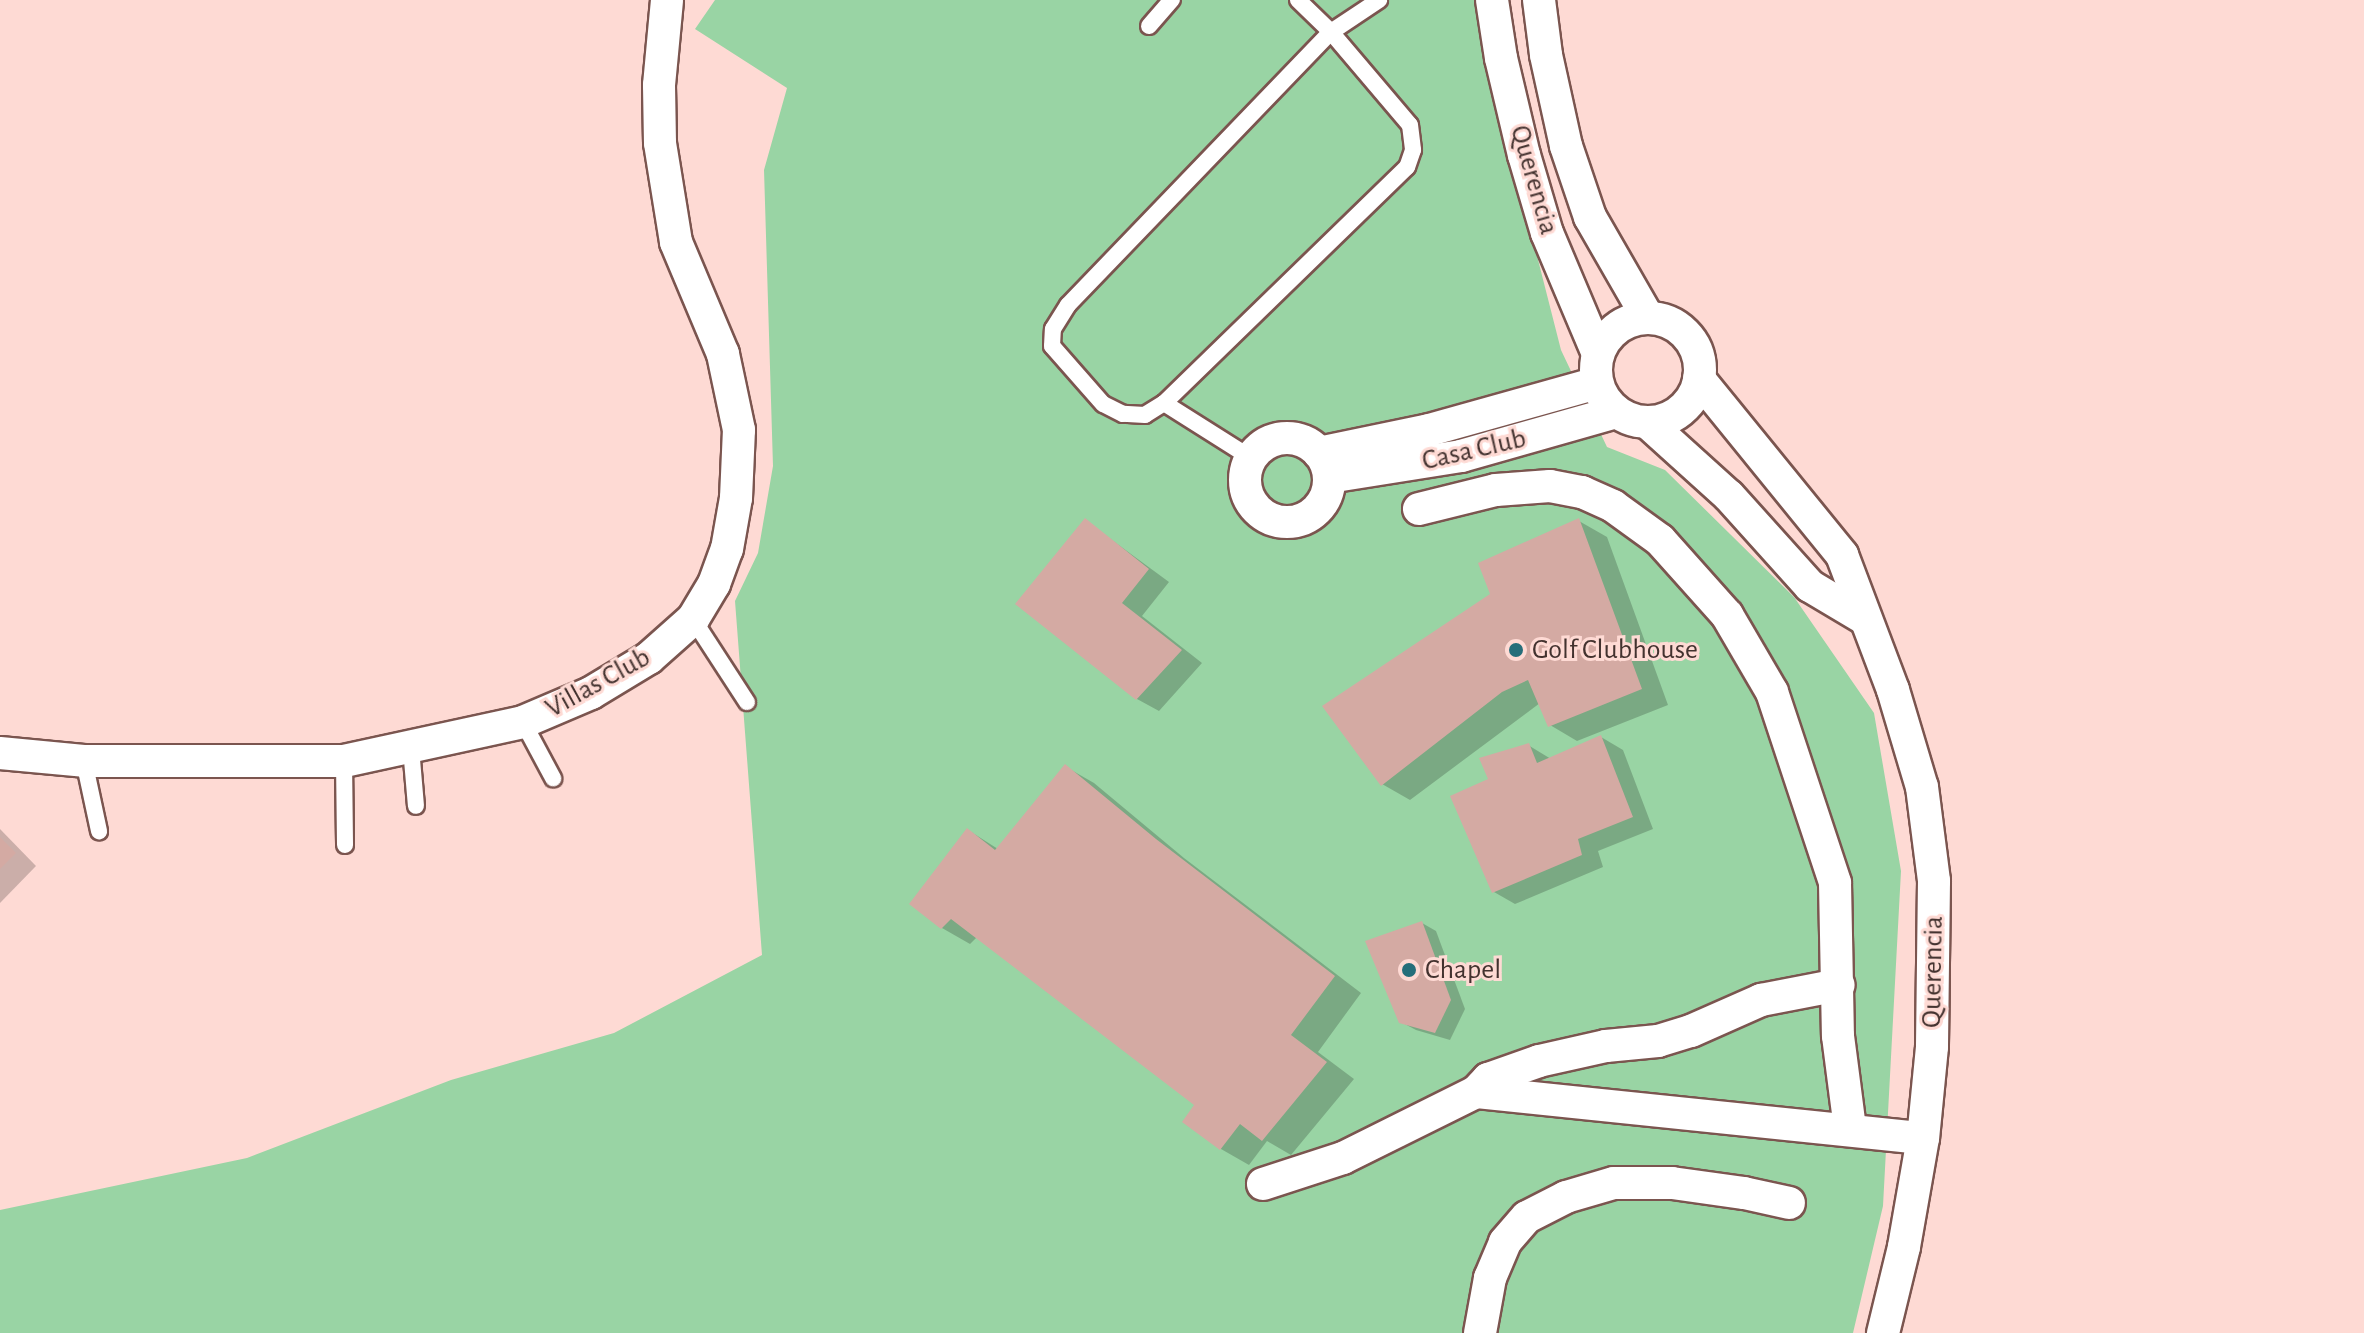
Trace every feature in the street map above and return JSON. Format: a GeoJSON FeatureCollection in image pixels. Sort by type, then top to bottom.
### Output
{"type":"FeatureCollection","features":[{"type":"Feature","properties":{"kind":"street","name":"Villas Club"},"geometry":{"type":"LineString","coordinates":[[0,753],[84,761],[344,761],[523,722],[591,693],[626,672],[649,658],[693,619],[714,584],[727,549],[736,498],[739,430],[723,354],[676,242],[660,143],[659,85],[667,0]]}},
{"type":"Feature","properties":{"kind":"street","name":"Querencia"},"geometry":{"type":"LineString","coordinates":[[1492,0],[1501,58],[1524,155],[1547,233],[1598,369]]}},
{"type":"Feature","properties":{"kind":"street","name":"Querencia"},"geometry":{"type":"LineString","coordinates":[[1539,0],[1566,146],[1585,203],[1648,318]]}},
{"type":"Feature","properties":{"kind":"street"},"geometry":{"type":"LineString","coordinates":[[1647,422],[1665,419],[1681,410],[1693,396],[1699,379],[1699,360],[1692,342],[1665,320],[1648,318],[1623,324],[1607,337],[1598,369],[1604,399],[1616,412],[1647,422],[1729,496],[1810,586],[1864,618]]}},
{"type":"Feature","properties":{"kind":"street","name":"Casa Club"},"geometry":{"type":"LineString","coordinates":[[1324,465],[1598,369]]}},
{"type":"Feature","properties":{"kind":"street","name":"Querencia"},"geometry":{"type":"LineString","coordinates":[[1699,379],[1842,555],[1893,690],[1922,787],[1934,881],[1932,1034],[1923,1138],[1904,1247],[1883,1333]]}},
{"type":"Feature","properties":{"kind":"street","name":"Casa Club"},"geometry":{"type":"LineString","coordinates":[[1324,465],[1461,456],[1616,412]]}},
{"type":"Feature","properties":{"kind":"street"},"geometry":{"type":"LineString","coordinates":[[1284,438],[1297,439],[1324,465],[1328,491],[1314,513],[1290,523],[1276,522],[1254,508],[1248,497],[1245,470],[1259,448],[1284,438]]}},
{"type":"Feature","properties":{"kind":"street"},"geometry":{"type":"LineString","coordinates":[[1419,509],[1496,490],[1550,486],[1582,492],[1636,522],[1660,540],[1697,577],[1727,615],[1772,692],[1835,883],[1838,1036],[1850,1129]]}},
{"type":"Feature","properties":{"kind":"street"},"geometry":{"type":"LineString","coordinates":[[1263,1184],[1343,1158],[1476,1092],[1488,1079],[1539,1061],[1606,1046],[1658,1041],[1691,1031],[1761,1000],[1839,985]]}},
{"type":"Feature","properties":{"kind":"street"},"geometry":{"type":"LineString","coordinates":[[1476,1092],[1923,1138]]}},
{"type":"Feature","properties":{"kind":"street"},"geometry":{"type":"LineString","coordinates":[[1480,1333],[1490,1278],[1505,1242],[1527,1217],[1566,1197],[1614,1183],[1672,1183],[1789,1203]]}},
{"type":"Feature","properties":{"kind":"lane"},"geometry":{"type":"LineString","coordinates":[[1149,26],[1172,0]]}},
{"type":"Feature","properties":{"kind":"lane"},"geometry":{"type":"LineString","coordinates":[[1298,0],[1331,32],[1410,125],[1413,150],[1407,167],[1164,403],[1145,415],[1123,414],[1103,404],[1052,346],[1053,329],[1068,305],[1331,32],[1379,0]]}},
{"type":"Feature","properties":{"kind":"lane"},"geometry":{"type":"LineString","coordinates":[[1164,403],[1251,458]]}},
{"type":"Feature","properties":{"kind":"lane"},"geometry":{"type":"LineString","coordinates":[[693,619],[747,702]]}},
{"type":"Feature","properties":{"kind":"lane"},"geometry":{"type":"LineString","coordinates":[[523,722],[553,778]]}},
{"type":"Feature","properties":{"kind":"lane"},"geometry":{"type":"LineString","coordinates":[[411,748],[416,806]]}},
{"type":"Feature","properties":{"kind":"lane"},"geometry":{"type":"LineString","coordinates":[[84,761],[99,831]]}},
{"type":"Feature","properties":{"kind":"lane"},"geometry":{"type":"LineString","coordinates":[[344,761],[345,845]]}},
{"type":"Feature","properties":{"kind":"green space"},"geometry":{"type":"Polygon","coordinates":[[[715,0],[1479,0],[1480,32],[1561,350],[1607,447],[1665,470],[1794,597],[1874,713],[1901,871],[1883,1206],[1853,1333],[0,1333],[0,1210],[247,1158],[451,1080],[614,1033],[762,955],[735,601],[758,553],[773,466],[764,170],[787,88],[695,29],[715,0]]]}},
{"type":"Feature","properties":{"kind":"building"},"geometry":{"type":"Polygon","coordinates":[[[1085,518],[1149,569],[1122,603],[1182,650],[1136,700],[1015,604],[1085,518]]]}},
{"type":"Feature","properties":{"kind":"building","name":"Golf Clubhouse"},"geometry":{"type":"Polygon","coordinates":[[[1579,518],[1642,689],[1548,727],[1528,680],[1502,692],[1381,786],[1322,706],[1490,594],[1478,563],[1579,518]]]}},
{"type":"Feature","properties":{"kind":"building"},"geometry":{"type":"Polygon","coordinates":[[[1601,735],[1633,817],[1578,839],[1582,855],[1492,893],[1450,796],[1488,779],[1479,758],[1529,743],[1537,763],[1601,735]]]}},
{"type":"Feature","properties":{"kind":"building"},"geometry":{"type":"Polygon","coordinates":[[[1065,764],[1156,839],[1335,976],[1291,1035],[1327,1062],[1262,1141],[1240,1124],[1220,1150],[1182,1122],[1194,1105],[951,919],[941,929],[909,904],[967,828],[995,850],[1065,764]]]}},
{"type":"Feature","properties":{"kind":"building"},"geometry":{"type":"Polygon","coordinates":[[[0,837],[16,853],[0,869],[0,837]]]}},
{"type":"Feature","properties":{"kind":"building","name":"Chapel"},"geometry":{"type":"Polygon","coordinates":[[[1422,921],[1451,1000],[1435,1033],[1399,1023],[1365,941],[1422,921]]]}},
{"type":"Feature","properties":{"kind":"place","name":"Golf Clubhouse"},"geometry":{"type":"Point","coordinates":[1516,650]}},
{"type":"Feature","properties":{"kind":"place","name":"Chapel"},"geometry":{"type":"Point","coordinates":[1409,970]}}]}
